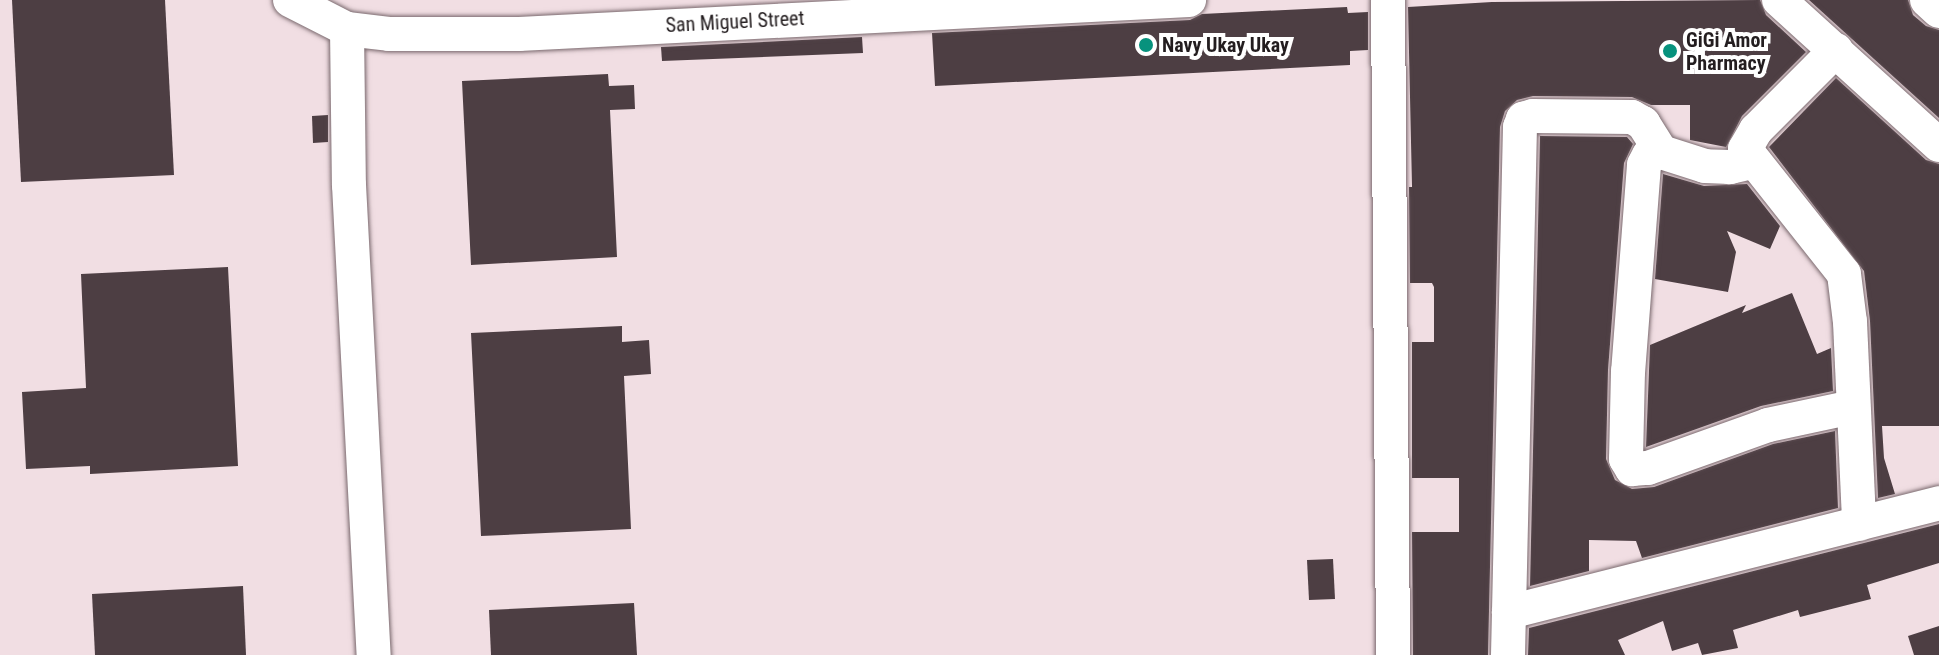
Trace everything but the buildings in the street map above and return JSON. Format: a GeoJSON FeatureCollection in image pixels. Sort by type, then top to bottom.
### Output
{"type":"FeatureCollection","features":[{"type":"Feature","properties":{"kind":"street","name":"San Miguel Street"},"geometry":{"type":"LineString","coordinates":[[290,0],[347,29],[389,34],[519,34],[664,13],[1189,0]]}},
{"type":"Feature","properties":{"kind":"street"},"geometry":{"type":"LineString","coordinates":[[1388,0],[1393,655]]}},
{"type":"Feature","properties":{"kind":"street"},"geometry":{"type":"LineString","coordinates":[[1779,0],[1939,145]]}},
{"type":"Feature","properties":{"kind":"street"},"geometry":{"type":"LineString","coordinates":[[1927,0],[1939,11]]}},
{"type":"Feature","properties":{"kind":"street"},"geometry":{"type":"LineString","coordinates":[[347,29],[349,185],[374,655]]}},
{"type":"Feature","properties":{"kind":"street"},"geometry":{"type":"LineString","coordinates":[[1836,50],[1747,142],[1745,149],[1752,162],[1844,274],[1850,322],[1859,524]]}},
{"type":"Feature","properties":{"kind":"street"},"geometry":{"type":"LineString","coordinates":[[1508,655],[1520,127],[1523,119],[1533,116],[1632,117],[1643,123],[1661,152]]}},
{"type":"Feature","properties":{"kind":"street"},"geometry":{"type":"LineString","coordinates":[[1752,162],[1730,167],[1705,166],[1661,152],[1649,155],[1644,165],[1634,272],[1626,459],[1632,469],[1648,468],[1768,425],[1853,407]]}},
{"type":"Feature","properties":{"kind":"street"},"geometry":{"type":"LineString","coordinates":[[1509,612],[1939,503]]}},
{"type":"Feature","properties":{"kind":"place","name":"Navy Ukay Ukay"},"geometry":{"type":"Point","coordinates":[1146,45]}},
{"type":"Feature","properties":{"kind":"place","name":"GiGi Amor Pharmacy"},"geometry":{"type":"Point","coordinates":[1670,51]}}]}
